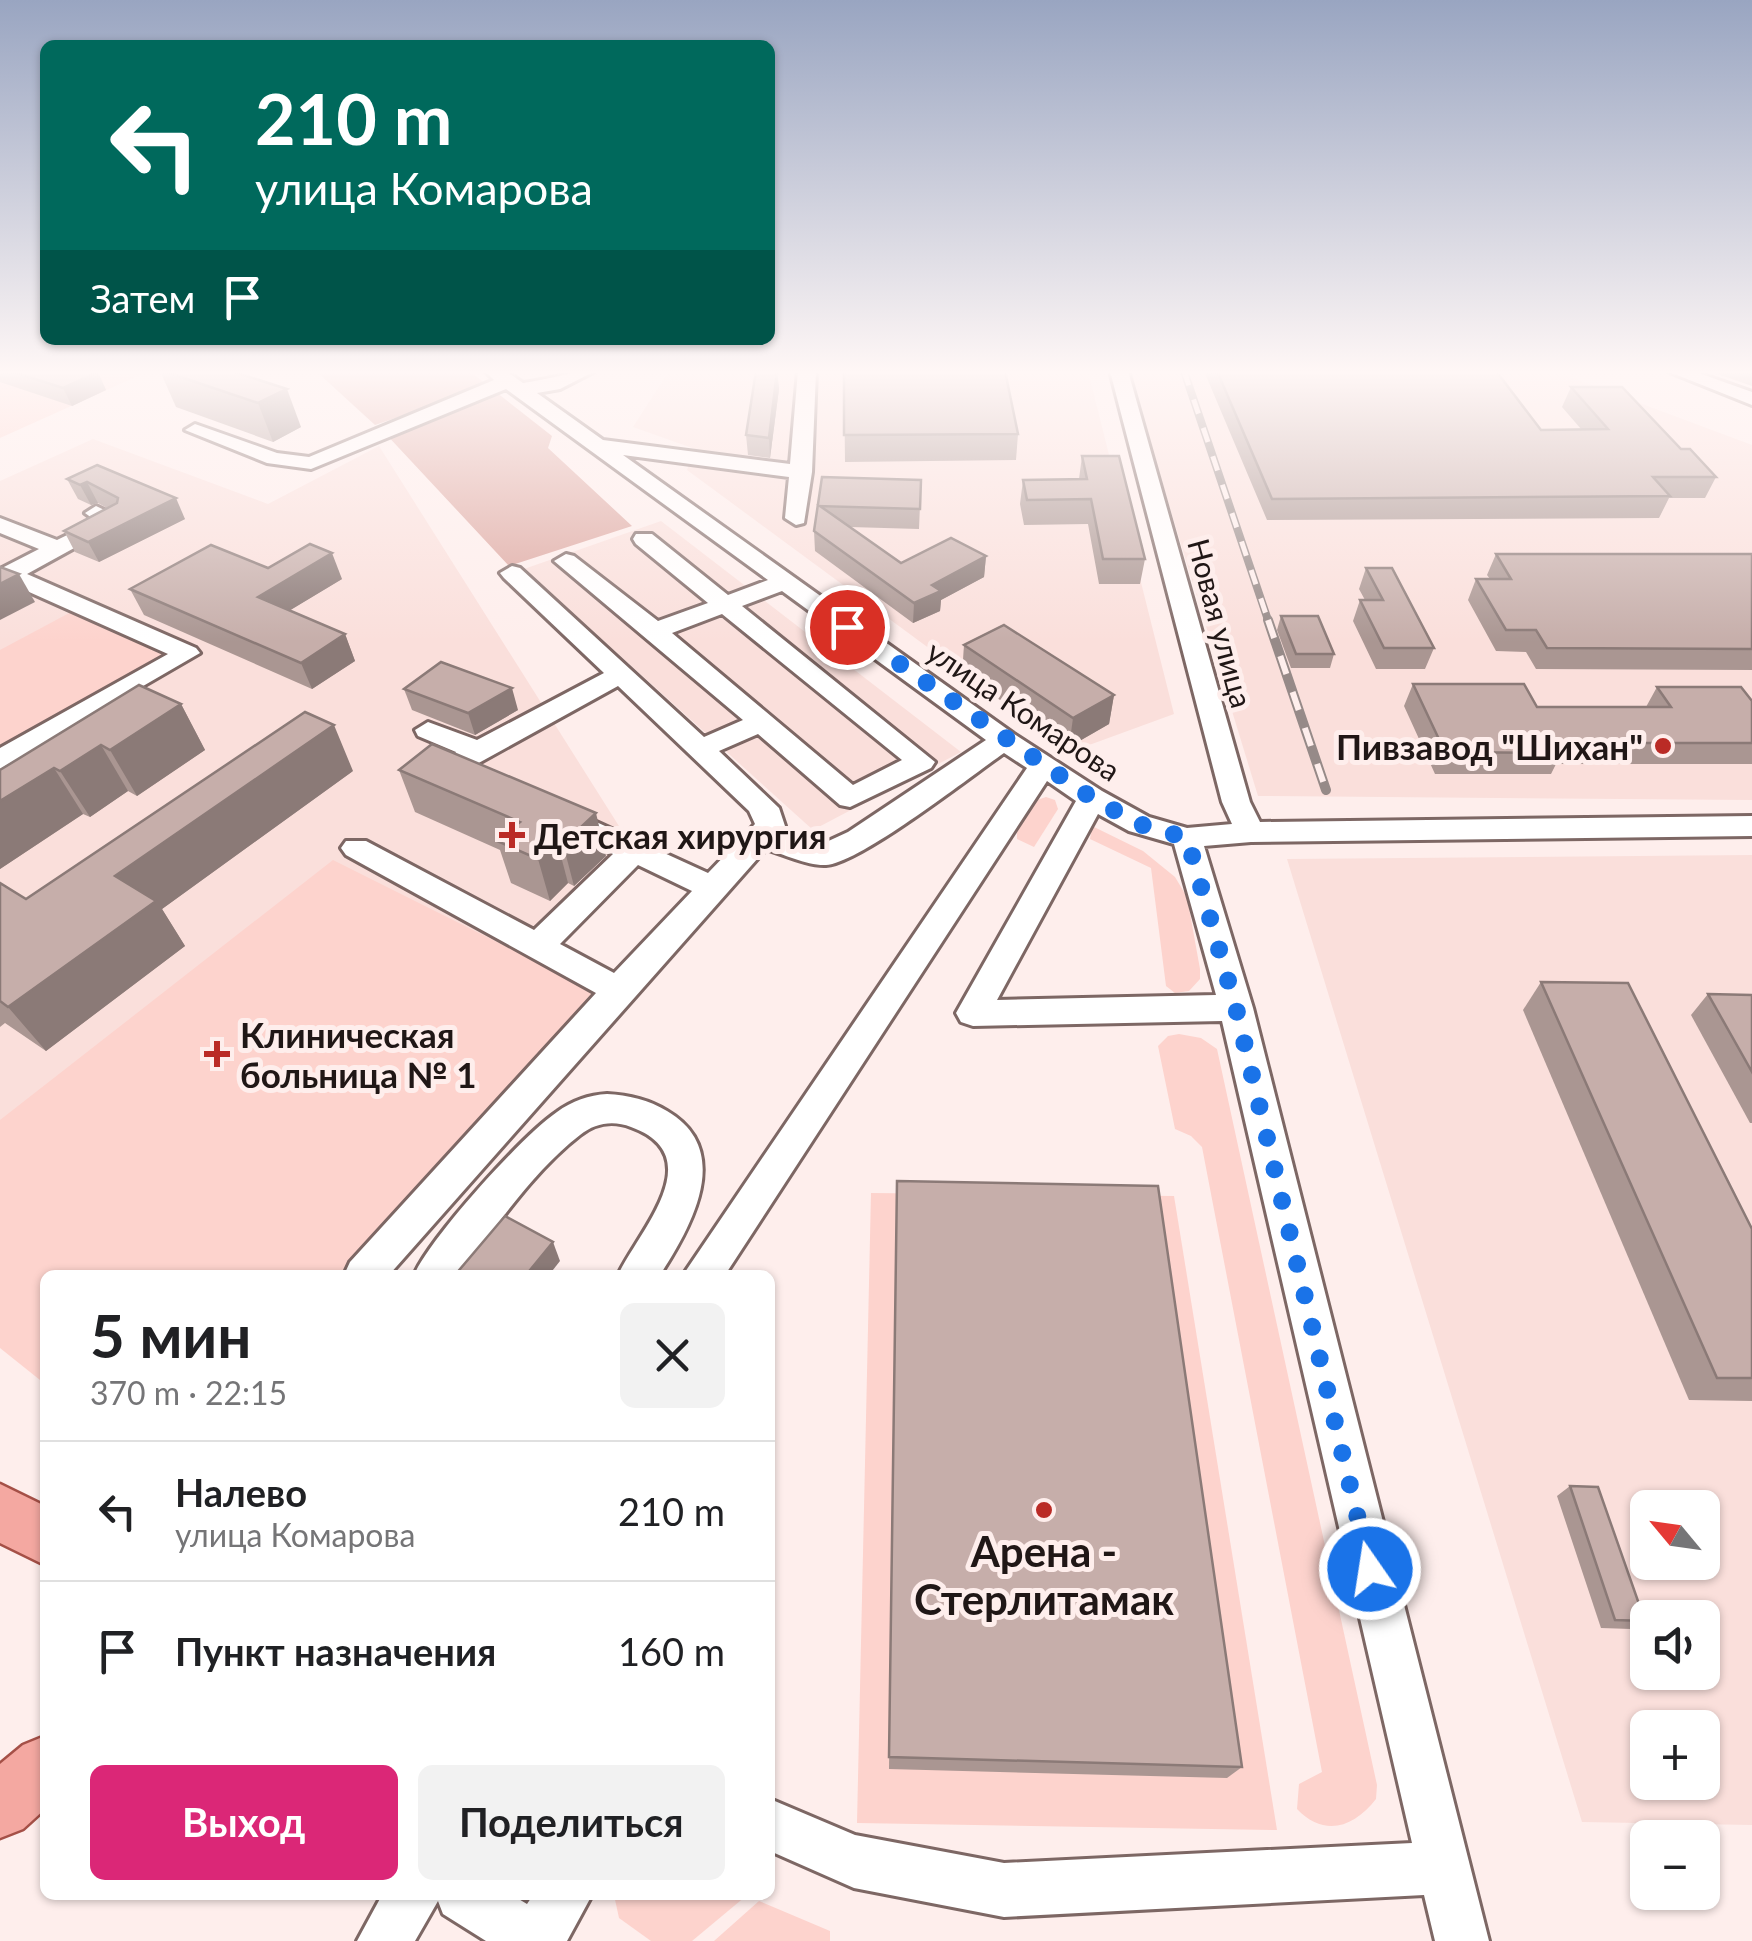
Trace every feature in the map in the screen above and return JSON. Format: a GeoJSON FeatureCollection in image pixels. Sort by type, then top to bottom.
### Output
{"type":"FeatureCollection","features":[{"type":"Feature","properties":{"kind":"main road"},"geometry":{"type":"LineString","coordinates":[[0,1512],[40,1534]]}},
{"type":"Feature","properties":{"kind":"main road"},"geometry":{"type":"LineString","coordinates":[[0,1806],[40,1770]]}},
{"type":"Feature","properties":{"kind":"street","name":"улица Комарова"},"geometry":{"type":"LineString","coordinates":[[621,462],[1043,766],[1139,824],[1187,838]]}},
{"type":"Feature","properties":{"kind":"street"},"geometry":{"type":"LineString","coordinates":[[720,462],[801,472]]}},
{"type":"Feature","properties":{"kind":"street"},"geometry":{"type":"LineString","coordinates":[[796,518],[802,462]]}},
{"type":"Feature","properties":{"kind":"street","name":"Новая улица"},"geometry":{"type":"LineString","coordinates":[[1144,462],[1236,802],[1251,832]]}},
{"type":"Feature","properties":{"kind":"street"},"geometry":{"type":"LineString","coordinates":[[4,576],[114,520],[96,513]]}},
{"type":"Feature","properties":{"kind":"street"},"geometry":{"type":"LineString","coordinates":[[4,531],[58,549]]}},
{"type":"Feature","properties":{"kind":"street"},"geometry":{"type":"LineString","coordinates":[[566,561],[655,631],[850,798],[921,762],[644,539]]}},
{"type":"Feature","properties":{"kind":"street"},"geometry":{"type":"LineString","coordinates":[[368,1270],[770,826],[769,816],[512,573]]}},
{"type":"Feature","properties":{"kind":"street"},"geometry":{"type":"LineString","coordinates":[[0,760],[187,653],[4,576]]}},
{"type":"Feature","properties":{"kind":"street"},"geometry":{"type":"LineString","coordinates":[[655,631],[784,582]]}},
{"type":"Feature","properties":{"kind":"street"},"geometry":{"type":"LineString","coordinates":[[620,676],[476,750],[461,766],[464,772],[715,889]]}},
{"type":"Feature","properties":{"kind":"street"},"geometry":{"type":"LineString","coordinates":[[698,750],[762,722]]}},
{"type":"Feature","properties":{"kind":"street"},"geometry":{"type":"LineString","coordinates":[[428,730],[476,750]]}},
{"type":"Feature","properties":{"kind":"street"},"geometry":{"type":"LineString","coordinates":[[763,838],[825,855],[858,839],[1004,740]]}},
{"type":"Feature","properties":{"kind":"street"},"geometry":{"type":"LineString","coordinates":[[706,1270],[1043,766]]}},
{"type":"Feature","properties":{"kind":"street"},"geometry":{"type":"LineString","coordinates":[[1092,798],[973,1013],[1236,1008]]}},
{"type":"Feature","properties":{"kind":"street"},"geometry":{"type":"LineString","coordinates":[[1462,1941],[1236,1008],[1187,838],[1251,832],[1752,826]]}},
{"type":"Feature","properties":{"kind":"street"},"geometry":{"type":"LineString","coordinates":[[356,848],[618,990]]}},
{"type":"Feature","properties":{"kind":"street"},"geometry":{"type":"LineString","coordinates":[[538,946],[634,851]]}},
{"type":"Feature","properties":{"kind":"street"},"geometry":{"type":"LineString","coordinates":[[438,1270],[541,1148],[586,1113],[609,1108],[630,1110],[670,1130],[684,1146],[689,1161],[672,1218],[641,1270]]}},
{"type":"Feature","properties":{"kind":"street"},"geometry":{"type":"LineString","coordinates":[[775,1826],[854,1861],[1004,1890],[1442,1868]]}},
{"type":"Feature","properties":{"kind":"street"},"geometry":{"type":"LineString","coordinates":[[384,1941],[410,1900]]}},
{"type":"Feature","properties":{"kind":"street"},"geometry":{"type":"LineString","coordinates":[[470,1900],[535,1941],[561,1900]]}},
{"type":"Feature","properties":{"kind":"shaded area","name":"Клиническая больница № 1"},"geometry":{"type":"Polygon","coordinates":[[[43,462],[154,462],[268,504],[349,462],[389,462],[636,853],[216,1270],[40,1273],[0,1255],[0,481],[43,462]]]}},
{"type":"Feature","properties":{"kind":"shaded area"},"geometry":{"type":"Polygon","coordinates":[[[412,462],[563,462],[632,526],[509,566],[412,462]]]}},
{"type":"Feature","properties":{"kind":"shaded area"},"geometry":{"type":"Polygon","coordinates":[[[690,462],[1111,462],[1174,714],[1070,752],[687,470],[690,462]]]}},
{"type":"Feature","properties":{"kind":"shaded area"},"geometry":{"type":"Polygon","coordinates":[[[1156,462],[1752,462],[1752,800],[1258,796],[1156,462]]]}},
{"type":"Feature","properties":{"kind":"shaded area"},"geometry":{"type":"Polygon","coordinates":[[[661,521],[961,752],[813,830],[524,569],[661,521]]]}},
{"type":"Feature","properties":{"kind":"shaded area"},"geometry":{"type":"Polygon","coordinates":[[[73,611],[172,656],[0,755],[0,650],[73,611]]]}},
{"type":"Feature","properties":{"kind":"shaded area"},"geometry":{"type":"Polygon","coordinates":[[[1037,800],[1055,800],[1058,809],[1034,847],[1017,839],[1017,830],[1037,800]]]}},
{"type":"Feature","properties":{"kind":"shaded area"},"geometry":{"type":"Polygon","coordinates":[[[1092,826],[1143,851],[1175,877],[1187,897],[1200,969],[1200,979],[1189,991],[1175,993],[1166,986],[1151,868],[1090,839],[1092,826]]]}},
{"type":"Feature","properties":{"kind":"shaded area"},"geometry":{"type":"Polygon","coordinates":[[[1752,855],[1752,1825],[1720,1824],[1720,1820],[1582,1822],[1287,859],[1752,855]]]}},
{"type":"Feature","properties":{"kind":"shaded area"},"geometry":{"type":"Polygon","coordinates":[[[333,860],[619,1003],[380,1270],[40,1270],[40,1380],[0,1348],[0,1120],[333,860]]]}},
{"type":"Feature","properties":{"kind":"shaded area"},"geometry":{"type":"Polygon","coordinates":[[[1168,1036],[1201,1038],[1217,1049],[1377,1785],[1376,1799],[1367,1809],[1339,1825],[1318,1824],[1297,1809],[1299,1784],[1322,1772],[1202,1147],[1191,1136],[1175,1129],[1158,1046],[1168,1036]]]}},
{"type":"Feature","properties":{"kind":"shaded area","name":"Арена - Стерлитамак"},"geometry":{"type":"Polygon","coordinates":[[[871,1193],[1174,1196],[1277,1830],[857,1823],[871,1193]]]}},
{"type":"Feature","properties":{"kind":"shaded area"},"geometry":{"type":"Polygon","coordinates":[[[615,1900],[741,1900],[692,1941],[651,1941],[619,1918],[615,1900]]]}},
{"type":"Feature","properties":{"kind":"shaded area"},"geometry":{"type":"Polygon","coordinates":[[[759,1901],[830,1931],[830,1941],[714,1941],[759,1901]]]}},
{"type":"Feature","properties":{"kind":"building"},"geometry":{"type":"Polygon","coordinates":[[[1083,462],[1120,462],[1145,559],[1103,559],[1091,499],[1027,500],[1023,480],[1087,479],[1083,462]]]}},
{"type":"Feature","properties":{"kind":"building"},"geometry":{"type":"Polygon","coordinates":[[[1256,462],[1702,462],[1716,477],[1653,477],[1670,496],[1272,499],[1256,462]]]}},
{"type":"Feature","properties":{"kind":"building"},"geometry":{"type":"Polygon","coordinates":[[[97,465],[176,498],[88,542],[64,531],[117,503],[118,498],[87,482],[80,485],[67,479],[97,465]]]}},
{"type":"Feature","properties":{"kind":"building"},"geometry":{"type":"Polygon","coordinates":[[[822,477],[921,480],[920,509],[820,506],[901,563],[951,538],[986,556],[932,585],[941,591],[914,603],[814,531],[822,477]]]}},
{"type":"Feature","properties":{"kind":"building"},"geometry":{"type":"Polygon","coordinates":[[[310,544],[332,553],[258,597],[345,634],[301,663],[130,589],[211,545],[268,568],[310,544]]]}},
{"type":"Feature","properties":{"kind":"building"},"geometry":{"type":"Polygon","coordinates":[[[1496,554],[1752,554],[1752,649],[1547,648],[1536,630],[1506,630],[1476,579],[1511,579],[1496,554]]]}},
{"type":"Feature","properties":{"kind":"building"},"geometry":{"type":"Polygon","coordinates":[[[0,567],[19,574],[0,584],[0,567]]]}},
{"type":"Feature","properties":{"kind":"building"},"geometry":{"type":"Polygon","coordinates":[[[1366,568],[1392,568],[1434,648],[1384,648],[1360,600],[1383,600],[1366,568]]]}},
{"type":"Feature","properties":{"kind":"building"},"geometry":{"type":"Polygon","coordinates":[[[1281,616],[1318,616],[1334,654],[1296,654],[1281,616]]]}},
{"type":"Feature","properties":{"kind":"building"},"geometry":{"type":"Polygon","coordinates":[[[1004,625],[1114,695],[1073,718],[964,645],[1004,625]]]}},
{"type":"Feature","properties":{"kind":"building"},"geometry":{"type":"Polygon","coordinates":[[[441,662],[512,688],[468,713],[404,689],[441,662]]]}},
{"type":"Feature","properties":{"kind":"building"},"geometry":{"type":"Polygon","coordinates":[[[1413,684],[1524,684],[1537,707],[1671,707],[1657,687],[1741,687],[1752,701],[1752,743],[1557,743],[1563,753],[1445,752],[1413,684]]]}},
{"type":"Feature","properties":{"kind":"building"},"geometry":{"type":"Polygon","coordinates":[[[139,685],[181,704],[110,750],[101,745],[0,801],[0,770],[139,685]]]}},
{"type":"Feature","properties":{"kind":"building"},"geometry":{"type":"Polygon","coordinates":[[[305,712],[334,725],[115,876],[156,901],[8,1007],[0,1001],[0,883],[26,899],[305,712]]]}},
{"type":"Feature","properties":{"kind":"building"},"geometry":{"type":"Polygon","coordinates":[[[432,744],[596,813],[563,844],[557,841],[538,859],[497,841],[520,822],[399,770],[432,744]]]}},
{"type":"Feature","properties":{"kind":"building"},"geometry":{"type":"Polygon","coordinates":[[[1541,982],[1628,983],[1752,1229],[1752,1378],[1717,1378],[1541,982]]]}},
{"type":"Feature","properties":{"kind":"building"},"geometry":{"type":"Polygon","coordinates":[[[1708,994],[1752,995],[1752,1072],[1708,994]]]}},
{"type":"Feature","properties":{"kind":"building","name":"Арена - Стерлитамак"},"geometry":{"type":"Polygon","coordinates":[[[897,1181],[1158,1186],[1242,1767],[889,1757],[897,1181]]]}},
{"type":"Feature","properties":{"kind":"building"},"geometry":{"type":"Polygon","coordinates":[[[505,1216],[553,1242],[530,1270],[459,1270],[505,1216]]]}},
{"type":"Feature","properties":{"kind":"building"},"geometry":{"type":"Polygon","coordinates":[[[1570,1486],[1598,1487],[1638,1600],[1630,1600],[1630,1620],[1615,1620],[1570,1486]]]}},
{"type":"Feature","properties":{"kind":"railway"},"geometry":{"type":"LineString","coordinates":[[1215,462],[1269,623]]}},
{"type":"Feature","properties":{"kind":"railway"},"geometry":{"type":"LineString","coordinates":[[1268,620],[1326,790]]}},
{"type":"Feature","properties":{"kind":"place","name":"Пивзавод \"Шихан\""},"geometry":{"type":"Point","coordinates":[1663,746]}},
{"type":"Feature","properties":{"kind":"place","name":"Детская хирургия"},"geometry":{"type":"Point","coordinates":[512,835]}},
{"type":"Feature","properties":{"kind":"place","name":"Клиническая больница № 1"},"geometry":{"type":"Point","coordinates":[217,1054]}},
{"type":"Feature","properties":{"kind":"place","name":"Арена - Стерлитамак"},"geometry":{"type":"Point","coordinates":[1044,1510]}},
{"type":"Feature","properties":{"kind":"route"},"geometry":{"type":"LineString","coordinates":[[847,627],[1092,798],[1139,824],[1187,838],[1236,1008],[1370,1569]]}}]}
